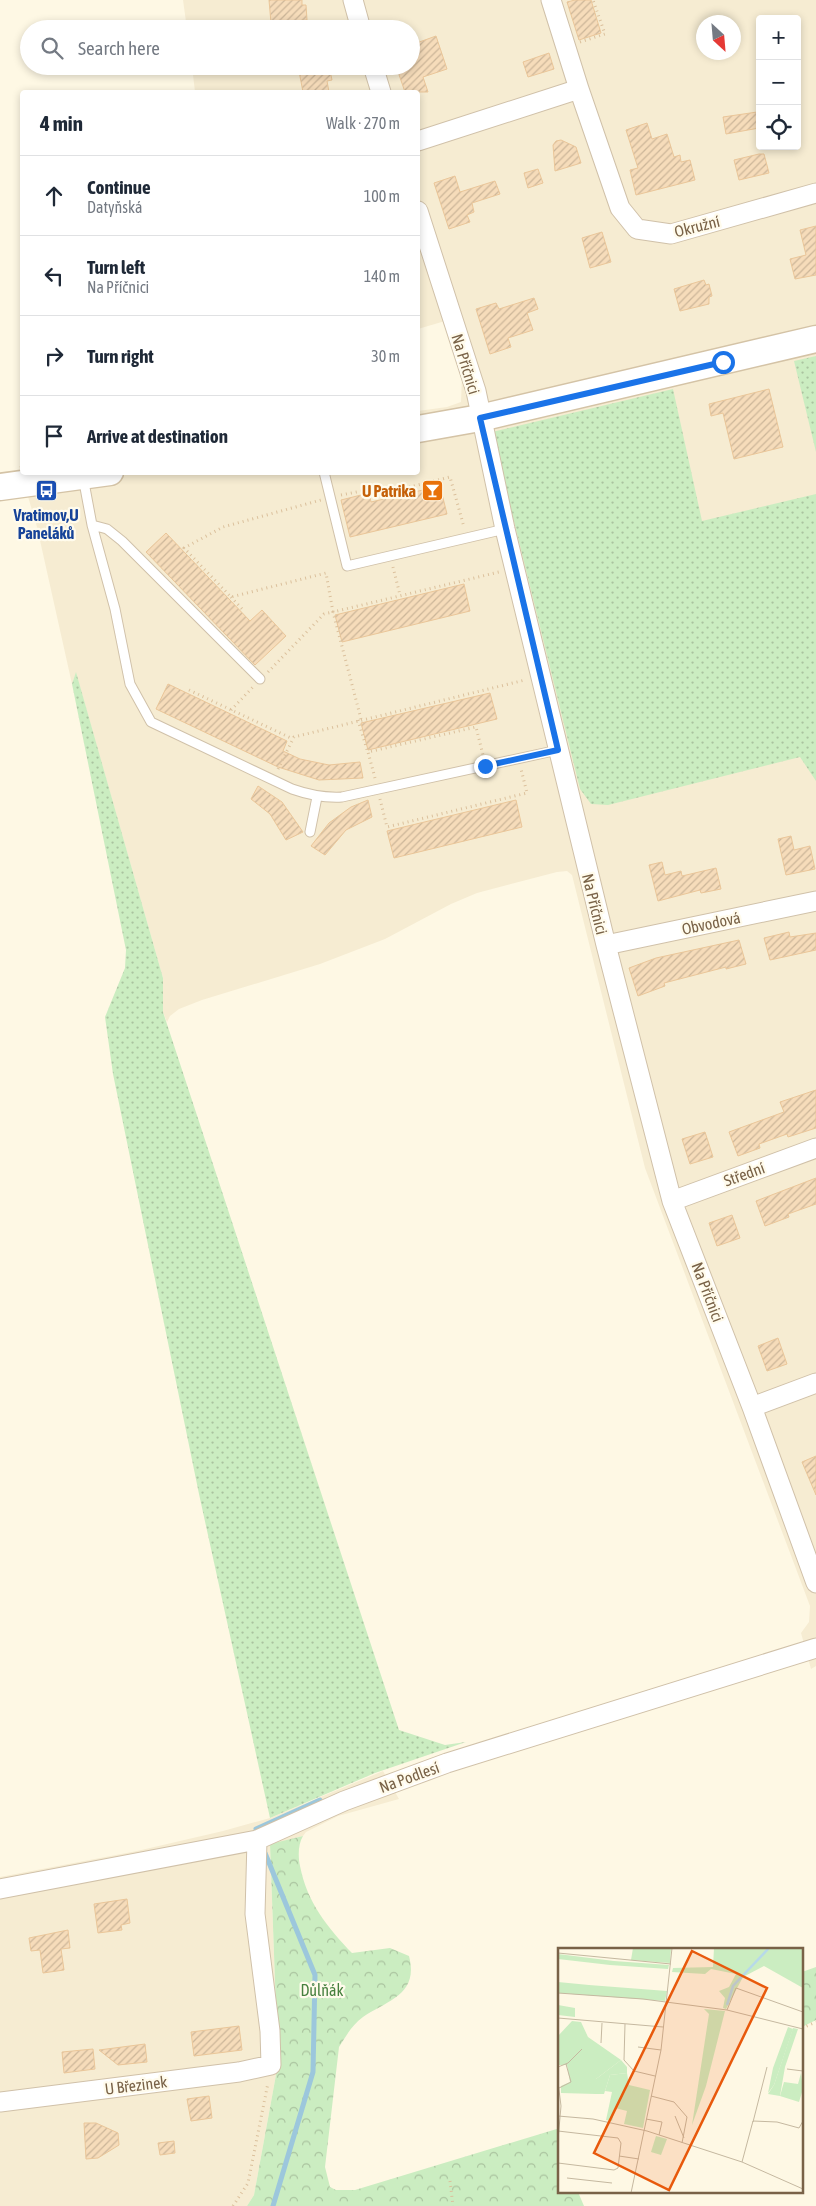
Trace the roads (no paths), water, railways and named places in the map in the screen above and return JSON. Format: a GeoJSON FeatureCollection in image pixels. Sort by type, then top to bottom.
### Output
{"type":"FeatureCollection","features":[{"type":"Feature","properties":{"kind":"main road"},"geometry":{"type":"LineString","coordinates":[[420,429],[480,418],[816,339]]}},
{"type":"Feature","properties":{"kind":"main road"},"geometry":{"type":"LineString","coordinates":[[0,487],[90,475]]}},
{"type":"Feature","properties":{"kind":"street"},"geometry":{"type":"LineString","coordinates":[[353,0],[359,20]]}},
{"type":"Feature","properties":{"kind":"street","name":"Okružní"},"geometry":{"type":"LineString","coordinates":[[551,0],[620,208],[637,229],[671,234],[816,192]]}},
{"type":"Feature","properties":{"kind":"street"},"geometry":{"type":"LineString","coordinates":[[375,75],[379,90]]}},
{"type":"Feature","properties":{"kind":"street"},"geometry":{"type":"LineString","coordinates":[[420,140],[579,89]]}},
{"type":"Feature","properties":{"kind":"street","name":"Na Příčnici"},"geometry":{"type":"LineString","coordinates":[[420,217],[476,392],[504,529],[606,945],[672,1201],[752,1407],[816,1583]]}},
{"type":"Feature","properties":{"kind":"street","name":"Obvodová"},"geometry":{"type":"LineString","coordinates":[[606,945],[816,901]]}},
{"type":"Feature","properties":{"kind":"street","name":"Střední"},"geometry":{"type":"LineString","coordinates":[[672,1201],[816,1148]]}},
{"type":"Feature","properties":{"kind":"street"},"geometry":{"type":"LineString","coordinates":[[752,1407],[816,1383]]}},
{"type":"Feature","properties":{"kind":"street","name":"Na Podlesí"},"geometry":{"type":"LineString","coordinates":[[0,1890],[257,1840],[344,1801],[448,1763],[816,1648]]}},
{"type":"Feature","properties":{"kind":"street","name":"U Březinek"},"geometry":{"type":"LineString","coordinates":[[0,2102],[239,2072],[271,2065],[270,2031],[255,1914],[257,1840]]}},
{"type":"Feature","properties":{"kind":"lane"},"geometry":{"type":"LineString","coordinates":[[325,475],[347,566],[504,529]]}},
{"type":"Feature","properties":{"kind":"lane"},"geometry":{"type":"LineString","coordinates":[[83,476],[92,525],[115,609],[130,684],[151,722],[292,789],[317,797],[342,796],[378,789],[558,750]]}},
{"type":"Feature","properties":{"kind":"lane"},"geometry":{"type":"LineString","coordinates":[[92,525],[107,528],[122,541],[260,679]]}},
{"type":"Feature","properties":{"kind":"lane"},"geometry":{"type":"LineString","coordinates":[[310,832],[317,797]]}},
{"type":"Feature","properties":{"kind":"waterway"},"geometry":{"type":"LineString","coordinates":[[256,1829],[320,1800]]}},
{"type":"Feature","properties":{"kind":"waterway"},"geometry":{"type":"LineString","coordinates":[[265,1853],[315,1975],[313,2072],[273,2206]]}},
{"type":"Feature","properties":{"kind":"place","name":"Vratimov,U Paneláků"},"geometry":{"type":"Point","coordinates":[46,491]}},
{"type":"Feature","properties":{"kind":"place","name":"U Patrika"},"geometry":{"type":"Point","coordinates":[432,491]}},
{"type":"Feature","properties":{"kind":"park label","name":"Důlňák"},"geometry":{"type":"Point","coordinates":[322,1990]}}]}
